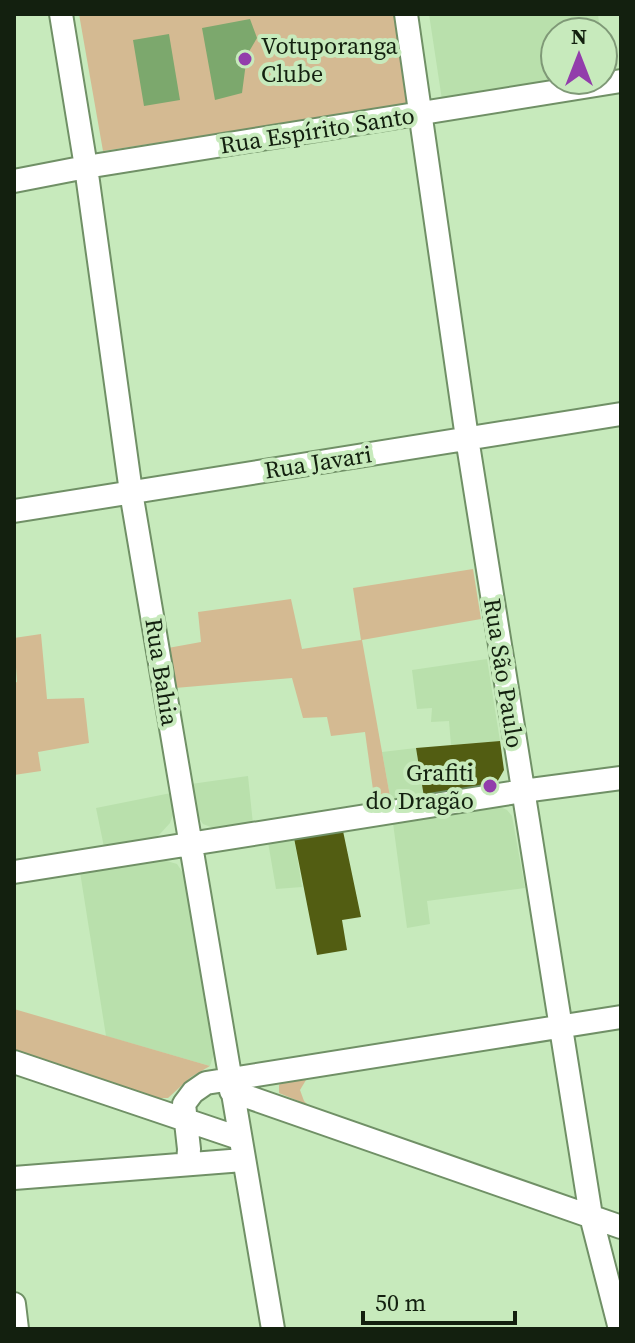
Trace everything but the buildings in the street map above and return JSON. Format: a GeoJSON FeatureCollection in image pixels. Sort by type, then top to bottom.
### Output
{"type":"FeatureCollection","features":[{"type":"Feature","properties":{"kind":"street","name":"Rua Bahia"},"geometry":{"type":"LineString","coordinates":[[61,14],[86,167],[131,492],[273,1329]]}},
{"type":"Feature","properties":{"kind":"street","name":"Rua São Paulo"},"geometry":{"type":"LineString","coordinates":[[406,14],[423,113],[467,438],[560,1027],[591,1216],[620,1329]]}},
{"type":"Feature","properties":{"kind":"street","name":"Rua Espírito Santo"},"geometry":{"type":"LineString","coordinates":[[14,181],[621,81]]}},
{"type":"Feature","properties":{"kind":"street","name":"Rua Javari"},"geometry":{"type":"LineString","coordinates":[[14,511],[621,414]]}},
{"type":"Feature","properties":{"kind":"street"},"geometry":{"type":"LineString","coordinates":[[14,872],[621,778]]}},
{"type":"Feature","properties":{"kind":"street"},"geometry":{"type":"LineString","coordinates":[[230,1085],[277,1072],[621,1017]]}},
{"type":"Feature","properties":{"kind":"street"},"geometry":{"type":"LineString","coordinates":[[14,1062],[186,1120],[241,1149]]}},
{"type":"Feature","properties":{"kind":"street"},"geometry":{"type":"LineString","coordinates":[[277,1072],[269,1080],[267,1090],[278,1107]]}},
{"type":"Feature","properties":{"kind":"street"},"geometry":{"type":"LineString","coordinates":[[188,1164],[184,1104],[193,1092],[206,1083],[230,1085],[278,1107],[621,1227]]}},
{"type":"Feature","properties":{"kind":"street"},"geometry":{"type":"LineString","coordinates":[[14,1178],[188,1164],[241,1149]]}},
{"type":"Feature","properties":{"kind":"street"},"geometry":{"type":"LineString","coordinates":[[14,1304],[17,1329]]}},
{"type":"Feature","properties":{"kind":"shaded area","name":"Votuporanga Clube"},"geometry":{"type":"Polygon","coordinates":[[[79,14],[395,14],[410,105],[103,151],[79,14]]]}},
{"type":"Feature","properties":{"kind":"shaded area"},"geometry":{"type":"Polygon","coordinates":[[[429,14],[598,14],[539,16],[539,85],[442,100],[429,14]]]}},
{"type":"Feature","properties":{"kind":"shaded area"},"geometry":{"type":"Polygon","coordinates":[[[250,19],[257,38],[247,55],[242,93],[215,100],[202,28],[250,19]]]}},
{"type":"Feature","properties":{"kind":"shaded area"},"geometry":{"type":"Polygon","coordinates":[[[169,34],[180,100],[144,106],[133,40],[169,34]]]}},
{"type":"Feature","properties":{"kind":"shaded area"},"geometry":{"type":"Polygon","coordinates":[[[473,569],[481,619],[362,640],[391,802],[375,804],[365,732],[331,736],[327,717],[303,718],[292,678],[175,688],[168,648],[201,642],[198,612],[291,599],[302,649],[361,640],[353,588],[473,569]]]}},
{"type":"Feature","properties":{"kind":"shaded area"},"geometry":{"type":"Polygon","coordinates":[[[41,634],[47,699],[84,698],[89,743],[38,752],[41,771],[14,775],[14,683],[17,682],[14,638],[41,634]]]}},
{"type":"Feature","properties":{"kind":"shaded area"},"geometry":{"type":"Polygon","coordinates":[[[487,659],[500,741],[451,745],[449,721],[431,722],[432,708],[417,709],[412,670],[487,659]]]}},
{"type":"Feature","properties":{"kind":"shaded area"},"geometry":{"type":"Polygon","coordinates":[[[416,748],[424,797],[391,802],[382,752],[416,748]]]}},
{"type":"Feature","properties":{"kind":"shaded area"},"geometry":{"type":"Polygon","coordinates":[[[248,776],[253,824],[216,829],[203,824],[196,814],[191,784],[248,776]]]}},
{"type":"Feature","properties":{"kind":"shaded area"},"geometry":{"type":"Polygon","coordinates":[[[171,793],[173,815],[159,835],[152,839],[104,847],[96,808],[171,793]]]}},
{"type":"Feature","properties":{"kind":"shaded area"},"geometry":{"type":"Polygon","coordinates":[[[498,806],[512,816],[525,888],[427,901],[430,924],[407,928],[393,823],[498,806]]]}},
{"type":"Feature","properties":{"kind":"shaded area"},"geometry":{"type":"Polygon","coordinates":[[[294,838],[302,887],[276,889],[268,842],[294,838]]]}},
{"type":"Feature","properties":{"kind":"shaded area"},"geometry":{"type":"Polygon","coordinates":[[[160,859],[177,864],[185,876],[214,1054],[210,1066],[106,1036],[80,872],[160,859]]]}},
{"type":"Feature","properties":{"kind":"shaded area"},"geometry":{"type":"Polygon","coordinates":[[[14,1009],[210,1066],[191,1077],[168,1098],[152,1098],[14,1051],[14,1009]]]}},
{"type":"Feature","properties":{"kind":"shaded area"},"geometry":{"type":"Polygon","coordinates":[[[311,1077],[300,1090],[308,1105],[279,1093],[282,1082],[311,1077]]]}},
{"type":"Feature","properties":{"kind":"place","name":"Votuporanga Clube"},"geometry":{"type":"Point","coordinates":[245,59]}},
{"type":"Feature","properties":{"kind":"place","name":"Grafiti do Dragão"},"geometry":{"type":"Point","coordinates":[490,786]}}]}
